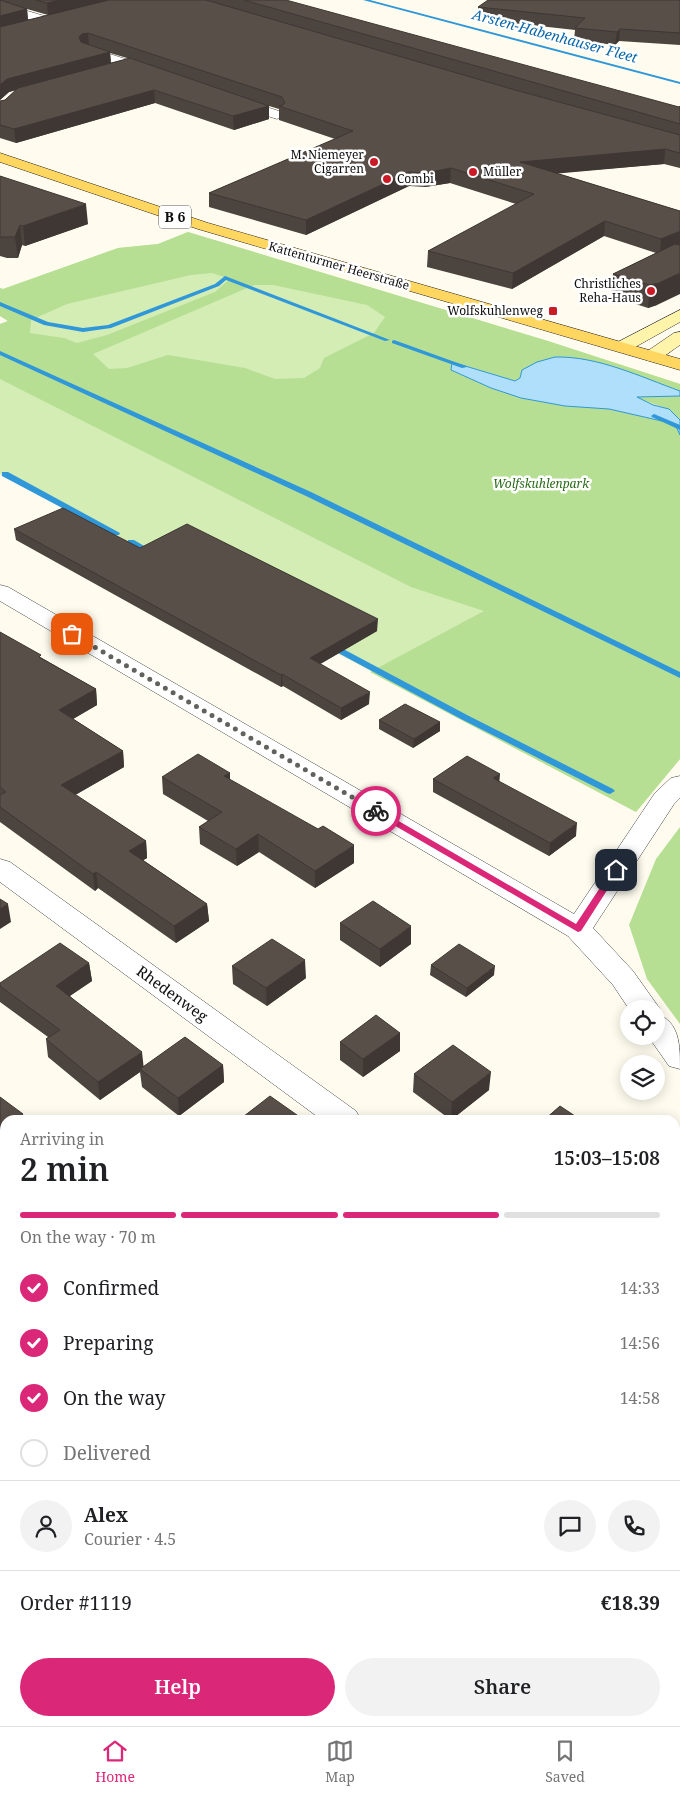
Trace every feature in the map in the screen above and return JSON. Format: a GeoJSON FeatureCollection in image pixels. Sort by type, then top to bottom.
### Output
{"type":"FeatureCollection","features":[{"type":"Feature","properties":{"kind":"main road","name":"Kattenturmer Heerstraße"},"geometry":{"type":"LineString","coordinates":[[0,157],[203,226],[680,365]]}},
{"type":"Feature","properties":{"kind":"street"},"geometry":{"type":"LineString","coordinates":[[24,27],[137,0]]}},
{"type":"Feature","properties":{"kind":"street"},"geometry":{"type":"LineString","coordinates":[[0,6],[47,21]]}},
{"type":"Feature","properties":{"kind":"street"},"geometry":{"type":"LineString","coordinates":[[88,51],[136,67],[104,73]]}},
{"type":"Feature","properties":{"kind":"street"},"geometry":{"type":"LineString","coordinates":[[223,97],[277,116]]}},
{"type":"Feature","properties":{"kind":"street"},"geometry":{"type":"LineString","coordinates":[[622,347],[680,315]]}},
{"type":"Feature","properties":{"kind":"street"},"geometry":{"type":"LineString","coordinates":[[652,356],[680,337]]}},
{"type":"Feature","properties":{"kind":"street"},"geometry":{"type":"LineString","coordinates":[[0,592],[578,929],[623,978],[639,1000]]}},
{"type":"Feature","properties":{"kind":"street"},"geometry":{"type":"LineString","coordinates":[[578,929],[664,799],[680,784]]}},
{"type":"Feature","properties":{"kind":"street","name":"Rhedenweg"},"geometry":{"type":"LineString","coordinates":[[0,868],[338,1115]]}},
{"type":"Feature","properties":{"kind":"street"},"geometry":{"type":"LineString","coordinates":[[665,1037],[680,1058]]}},
{"type":"Feature","properties":{"kind":"green space","name":"Wolfskuhlenpark"},"geometry":{"type":"Polygon","coordinates":[[[188,232],[548,341],[680,384],[680,759],[636,812],[0,474],[0,324],[8,321],[0,316],[0,288],[3,289],[118,248],[158,244],[188,232]]]}},
{"type":"Feature","properties":{"kind":"green space","name":"Wolfskuhlenpark"},"geometry":{"type":"Polygon","coordinates":[[[188,232],[548,341],[680,384],[680,391],[618,369],[520,378],[515,381],[453,362],[451,370],[491,388],[521,398],[565,406],[609,409],[675,424],[680,435],[680,759],[636,812],[370,672],[484,611],[411,587],[0,379],[0,324],[8,321],[0,316],[0,288],[3,289],[118,248],[158,244],[188,232]],[[212,273],[191,275],[67,304],[31,320],[30,333],[64,338],[77,343],[107,335],[215,292],[230,279],[212,273]],[[254,285],[93,354],[109,369],[127,368],[168,355],[245,368],[275,379],[304,378],[320,368],[324,358],[374,333],[385,317],[367,305],[273,285],[254,285]]]}},
{"type":"Feature","properties":{"kind":"green space"},"geometry":{"type":"Polygon","coordinates":[[[680,396],[680,420],[665,408],[635,397],[680,396]]]}},
{"type":"Feature","properties":{"kind":"green space"},"geometry":{"type":"Polygon","coordinates":[[[680,827],[680,1024],[665,1004],[665,1000],[662,1000],[647,979],[629,925],[656,859],[680,827]]]}},
{"type":"Feature","properties":{"kind":"water"},"geometry":{"type":"Polygon","coordinates":[[[555,357],[587,360],[603,364],[680,391],[680,396],[637,397],[653,405],[669,409],[680,420],[680,435],[675,424],[609,409],[565,406],[521,398],[491,388],[451,370],[452,362],[515,381],[520,378],[522,370],[537,362],[555,357]]]}},
{"type":"Feature","properties":{"kind":"building"},"geometry":{"type":"Polygon","coordinates":[[[0,0],[27,9],[0,16],[0,0]]]}},
{"type":"Feature","properties":{"kind":"building"},"geometry":{"type":"Polygon","coordinates":[[[36,0],[60,0],[47,3],[36,0]]]}},
{"type":"Feature","properties":{"kind":"building"},"geometry":{"type":"Polygon","coordinates":[[[109,0],[206,0],[515,90],[680,135],[680,153],[665,149],[520,162],[680,211],[680,231],[661,239],[605,221],[513,273],[428,251],[534,194],[451,168],[425,173],[409,172],[306,220],[209,193],[353,131],[279,106],[285,103],[282,97],[88,33],[82,34],[79,37],[81,42],[110,52],[7,79],[0,85],[0,27],[109,0]]]}},
{"type":"Feature","properties":{"kind":"building"},"geometry":{"type":"Polygon","coordinates":[[[244,0],[286,0],[680,106],[680,124],[244,0]]]}},
{"type":"Feature","properties":{"kind":"building"},"geometry":{"type":"Polygon","coordinates":[[[488,0],[680,0],[680,33],[620,29],[617,32],[575,28],[585,18],[478,7],[488,0]]]}},
{"type":"Feature","properties":{"kind":"building"},"geometry":{"type":"Polygon","coordinates":[[[130,58],[269,106],[233,116],[154,90],[14,129],[0,125],[0,101],[5,100],[18,88],[130,58]]]}},
{"type":"Feature","properties":{"kind":"building"},"geometry":{"type":"Polygon","coordinates":[[[0,176],[86,204],[23,226],[20,225],[15,237],[0,237],[0,176]]]}},
{"type":"Feature","properties":{"kind":"building"},"geometry":{"type":"Polygon","coordinates":[[[675,244],[680,245],[680,273],[650,285],[613,274],[675,244]]]}},
{"type":"Feature","properties":{"kind":"building"},"geometry":{"type":"Polygon","coordinates":[[[63,508],[140,548],[187,524],[378,619],[310,658],[370,692],[341,708],[14,529],[63,508]]]}},
{"type":"Feature","properties":{"kind":"building"},"geometry":{"type":"Polygon","coordinates":[[[0,632],[41,655],[39,657],[96,689],[59,710],[123,751],[61,785],[146,841],[129,851],[207,904],[174,926],[96,872],[93,874],[0,807],[0,795],[6,792],[0,787],[0,632]]]}},
{"type":"Feature","properties":{"kind":"building"},"geometry":{"type":"Polygon","coordinates":[[[405,704],[440,722],[414,739],[379,720],[405,704]]]}},
{"type":"Feature","properties":{"kind":"building"},"geometry":{"type":"Polygon","coordinates":[[[198,754],[230,773],[224,776],[318,829],[323,826],[354,845],[315,871],[258,834],[236,849],[199,827],[222,812],[162,777],[198,754]]]}},
{"type":"Feature","properties":{"kind":"building"},"geometry":{"type":"Polygon","coordinates":[[[467,756],[500,774],[493,778],[577,823],[550,843],[433,779],[467,756]]]}},
{"type":"Feature","properties":{"kind":"building"},"geometry":{"type":"Polygon","coordinates":[[[0,899],[8,904],[0,909],[0,899]]]}},
{"type":"Feature","properties":{"kind":"building"},"geometry":{"type":"Polygon","coordinates":[[[373,901],[411,926],[380,949],[340,923],[373,901]]]}},
{"type":"Feature","properties":{"kind":"building"},"geometry":{"type":"Polygon","coordinates":[[[272,939],[305,960],[266,988],[232,966],[272,939]]]}},
{"type":"Feature","properties":{"kind":"building"},"geometry":{"type":"Polygon","coordinates":[[[60,943],[89,963],[56,986],[142,1052],[98,1082],[46,1039],[60,1030],[0,986],[0,983],[60,943]]]}},
{"type":"Feature","properties":{"kind":"building"},"geometry":{"type":"Polygon","coordinates":[[[459,944],[495,966],[467,988],[431,965],[459,944]]]}},
{"type":"Feature","properties":{"kind":"building"},"geometry":{"type":"Polygon","coordinates":[[[376,1015],[400,1033],[363,1059],[340,1042],[376,1015]]]}},
{"type":"Feature","properties":{"kind":"building"},"geometry":{"type":"Polygon","coordinates":[[[185,1037],[223,1065],[178,1098],[140,1069],[185,1037]]]}},
{"type":"Feature","properties":{"kind":"building"},"geometry":{"type":"Polygon","coordinates":[[[453,1045],[491,1072],[452,1102],[414,1074],[453,1045]]]}},
{"type":"Feature","properties":{"kind":"building"},"geometry":{"type":"Polygon","coordinates":[[[270,1096],[297,1115],[245,1115],[270,1096]]]}},
{"type":"Feature","properties":{"kind":"building"},"geometry":{"type":"Polygon","coordinates":[[[0,1097],[23,1114],[22,1115],[0,1115],[0,1097]]]}},
{"type":"Feature","properties":{"kind":"building"},"geometry":{"type":"Polygon","coordinates":[[[560,1106],[574,1115],[550,1115],[560,1106]]]}},
{"type":"Feature","properties":{"kind":"waterway","name":"Arsten-Habenhauser Fleet"},"geometry":{"type":"LineString","coordinates":[[365,0],[680,83]]}},
{"type":"Feature","properties":{"kind":"waterway"},"geometry":{"type":"LineString","coordinates":[[0,304],[46,324],[83,330],[109,327],[217,285],[225,278],[253,289]]}},
{"type":"Feature","properties":{"kind":"waterway"},"geometry":{"type":"LineString","coordinates":[[257,290],[387,340]]}},
{"type":"Feature","properties":{"kind":"waterway"},"geometry":{"type":"LineString","coordinates":[[394,342],[464,367]]}},
{"type":"Feature","properties":{"kind":"waterway"},"geometry":{"type":"LineString","coordinates":[[0,353],[362,519],[680,675]]}},
{"type":"Feature","properties":{"kind":"waterway"},"geometry":{"type":"LineString","coordinates":[[654,416],[680,428]]}},
{"type":"Feature","properties":{"kind":"waterway"},"geometry":{"type":"LineString","coordinates":[[5,474],[116,533]]}},
{"type":"Feature","properties":{"kind":"waterway"},"geometry":{"type":"LineString","coordinates":[[131,542],[152,553]]}},
{"type":"Feature","properties":{"kind":"waterway"},"geometry":{"type":"LineString","coordinates":[[332,646],[464,717],[610,791]]}},
{"type":"Feature","properties":{"kind":"way so far"},"geometry":{"type":"LineString","coordinates":[[72,634],[376,811]]}},
{"type":"Feature","properties":{"kind":"place","name":"M. Niemeyer Cigarren"},"geometry":{"type":"Point","coordinates":[374,162]}},
{"type":"Feature","properties":{"kind":"place","name":"Müller"},"geometry":{"type":"Point","coordinates":[473,172]}},
{"type":"Feature","properties":{"kind":"place","name":"Combi"},"geometry":{"type":"Point","coordinates":[387,179]}},
{"type":"Feature","properties":{"kind":"place","name":"Christliches Reha-Haus"},"geometry":{"type":"Point","coordinates":[651,291]}},
{"type":"Feature","properties":{"kind":"place","name":"Wolfskuhlenweg"},"geometry":{"type":"Point","coordinates":[553,311]}},
{"type":"Feature","properties":{"kind":"route"},"geometry":{"type":"LineString","coordinates":[[376,811],[578,929],[616,870]]}}]}
